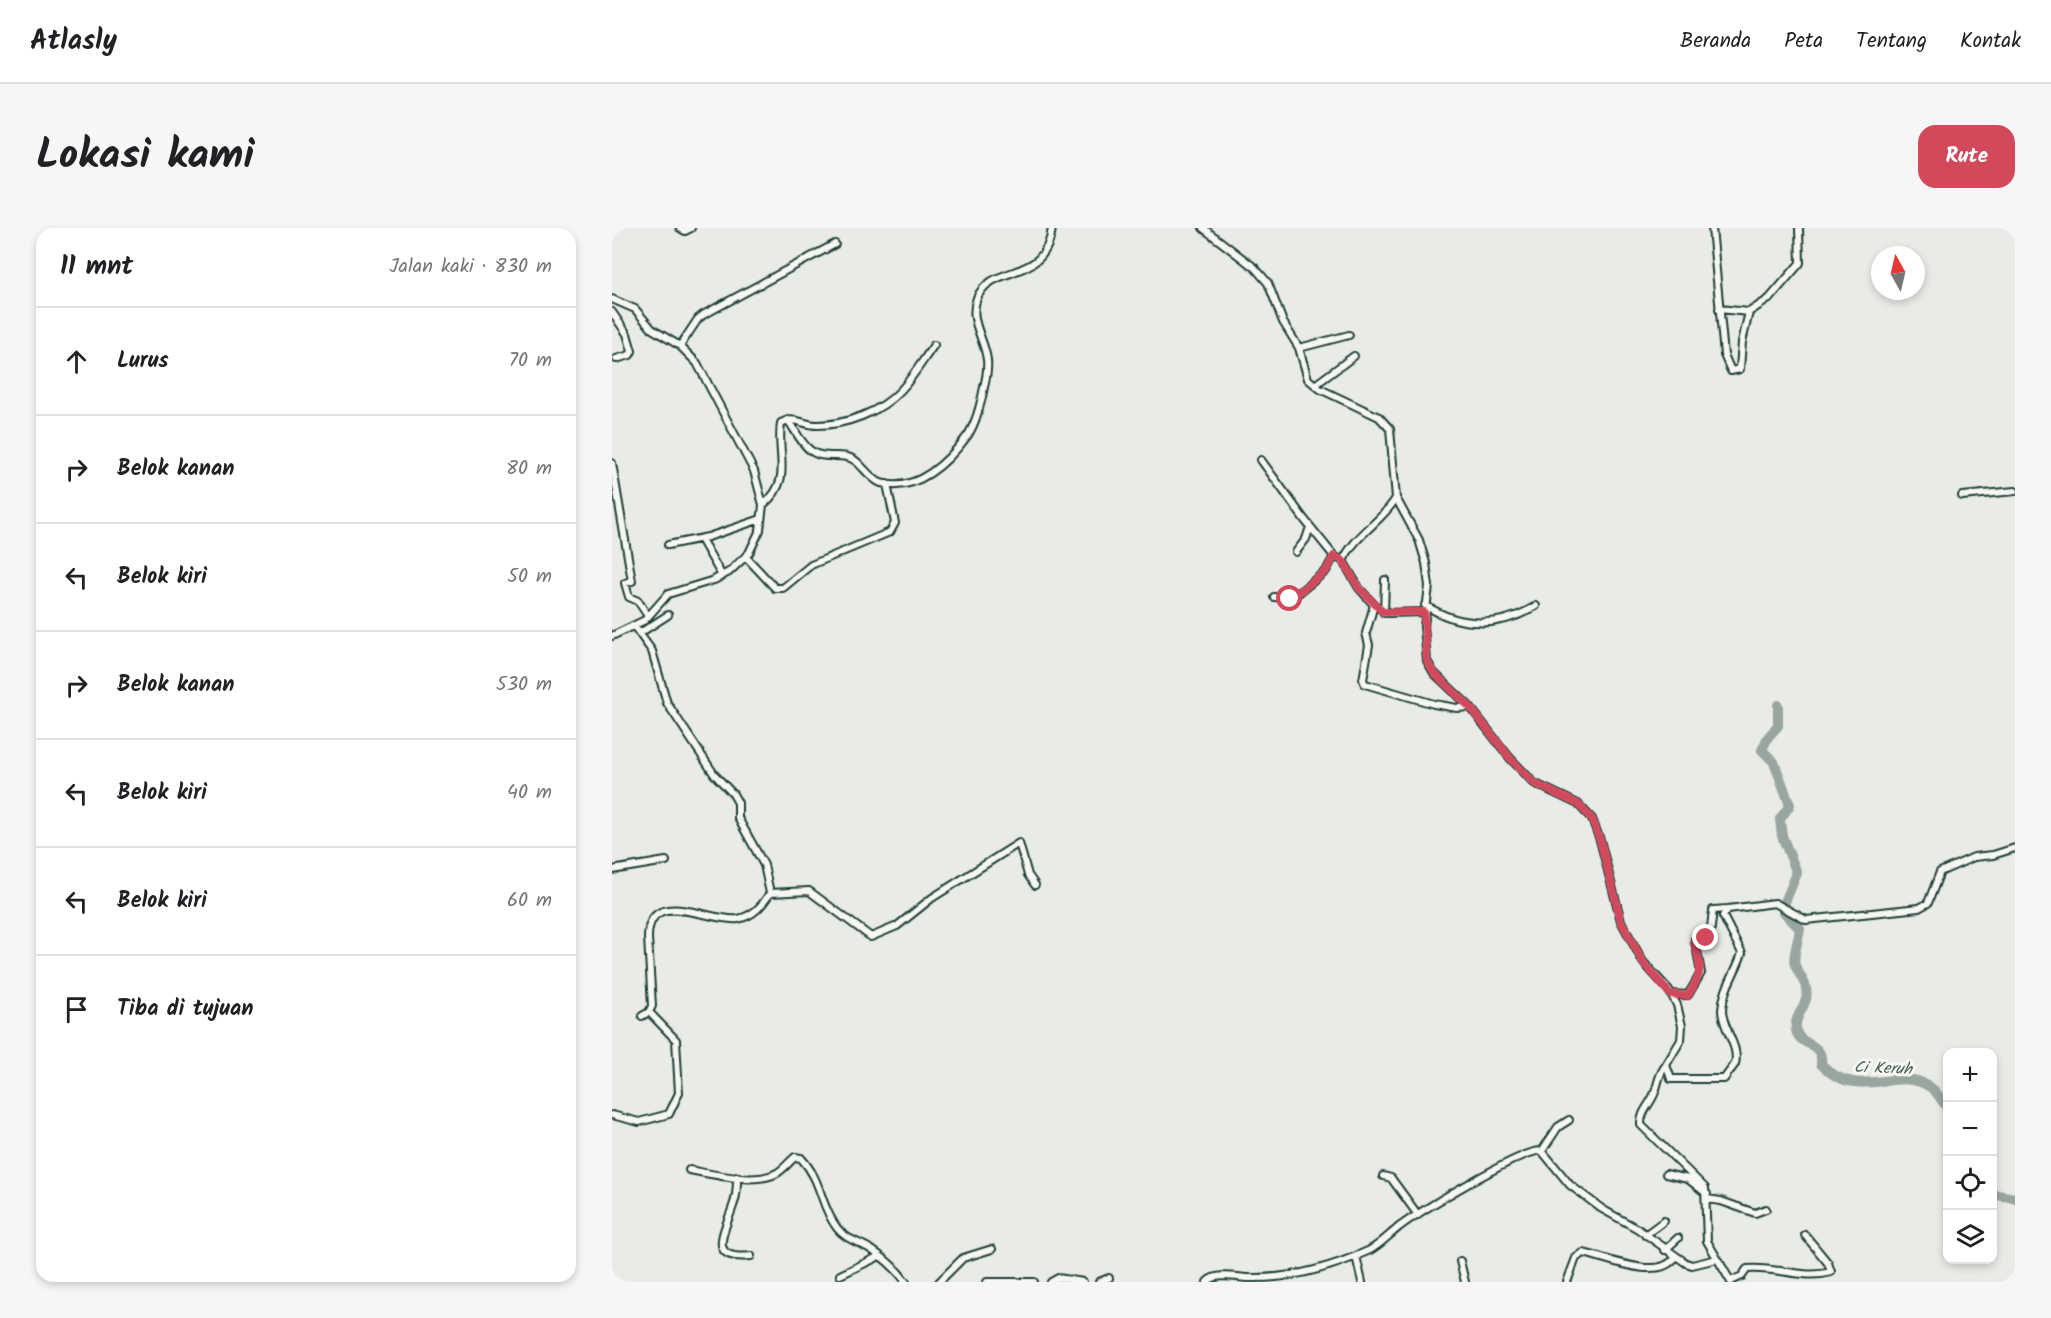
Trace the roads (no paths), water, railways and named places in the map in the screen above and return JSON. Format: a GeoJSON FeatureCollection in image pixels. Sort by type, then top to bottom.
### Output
{"type":"FeatureCollection","features":[{"type":"Feature","properties":{"kind":"street"},"geometry":{"type":"LineString","coordinates":[[680,228],[685,231],[691,228]]}},
{"type":"Feature","properties":{"kind":"street"},"geometry":{"type":"LineString","coordinates":[[788,420],[809,450],[822,455],[850,457],[878,482],[887,484],[912,482],[926,477],[968,435],[978,413],[987,372],[984,346],[974,312],[977,298],[984,287],[1036,262],[1045,254],[1052,228]]}},
{"type":"Feature","properties":{"kind":"street"},"geometry":{"type":"LineString","coordinates":[[1203,228],[1256,268],[1268,283],[1283,322],[1299,348],[1303,369],[1308,379],[1315,385],[1385,422],[1389,429],[1396,498],[1408,517],[1422,549],[1428,586],[1425,609],[1425,644],[1429,665],[1470,707],[1510,758],[1534,783],[1578,804],[1592,819],[1600,840],[1621,921],[1643,962],[1677,1005],[1682,1026],[1681,1040],[1657,1078],[1655,1092],[1641,1117],[1641,1125],[1701,1182],[1707,1197],[1705,1232],[1709,1248],[1724,1267],[1731,1281],[1742,1276],[1747,1269],[1758,1268],[1820,1275],[1831,1272],[1828,1263],[1805,1235]]}},
{"type":"Feature","properties":{"kind":"street"},"geometry":{"type":"LineString","coordinates":[[1712,228],[1724,355],[1731,371],[1740,369],[1742,364],[1742,342],[1749,312]]}},
{"type":"Feature","properties":{"kind":"street"},"geometry":{"type":"LineString","coordinates":[[1719,309],[1749,312],[1768,299],[1800,263],[1799,228]]}},
{"type":"Feature","properties":{"kind":"street"},"geometry":{"type":"LineString","coordinates":[[680,346],[703,315],[835,244]]}},
{"type":"Feature","properties":{"kind":"street"},"geometry":{"type":"LineString","coordinates":[[612,299],[635,309],[652,329],[680,346],[697,363],[758,480],[763,505],[760,530],[746,557],[722,576],[668,594],[648,616],[634,626],[612,636]]}},
{"type":"Feature","properties":{"kind":"street"},"geometry":{"type":"LineString","coordinates":[[612,312],[627,334],[632,351],[630,355],[616,359]]}},
{"type":"Feature","properties":{"kind":"street"},"geometry":{"type":"LineString","coordinates":[[1299,348],[1349,335]]}},
{"type":"Feature","properties":{"kind":"street"},"geometry":{"type":"LineString","coordinates":[[763,505],[776,490],[783,469],[781,423],[788,420],[816,425],[849,421],[871,412],[900,392],[934,345]]}},
{"type":"Feature","properties":{"kind":"street"},"geometry":{"type":"LineString","coordinates":[[1315,385],[1354,356]]}},
{"type":"Feature","properties":{"kind":"street"},"geometry":{"type":"LineString","coordinates":[[1261,460],[1310,527],[1334,556],[1343,561],[1359,588],[1384,613],[1425,609],[1441,616],[1485,623],[1509,619],[1536,606]]}},
{"type":"Feature","properties":{"kind":"street"},"geometry":{"type":"LineString","coordinates":[[612,464],[632,581],[625,583],[625,590],[629,597],[638,601],[648,616]]}},
{"type":"Feature","properties":{"kind":"street"},"geometry":{"type":"LineString","coordinates":[[746,557],[775,588],[783,588],[811,565],[890,532],[895,523],[887,484]]}},
{"type":"Feature","properties":{"kind":"street"},"geometry":{"type":"LineString","coordinates":[[1962,496],[2015,491]]}},
{"type":"Feature","properties":{"kind":"street"},"geometry":{"type":"LineString","coordinates":[[1343,561],[1357,539],[1389,509],[1396,498]]}},
{"type":"Feature","properties":{"kind":"street"},"geometry":{"type":"LineString","coordinates":[[668,545],[701,539],[761,519]]}},
{"type":"Feature","properties":{"kind":"street"},"geometry":{"type":"LineString","coordinates":[[1296,552],[1306,539],[1310,527]]}},
{"type":"Feature","properties":{"kind":"street"},"geometry":{"type":"LineString","coordinates":[[701,539],[722,576]]}},
{"type":"Feature","properties":{"kind":"street"},"geometry":{"type":"LineString","coordinates":[[1274,597],[1292,598],[1326,571],[1334,556]]}},
{"type":"Feature","properties":{"kind":"street"},"geometry":{"type":"LineString","coordinates":[[1384,580],[1384,613]]}},
{"type":"Feature","properties":{"kind":"street"},"geometry":{"type":"LineString","coordinates":[[1374,605],[1366,633],[1369,645],[1363,680],[1365,684],[1434,704],[1457,708],[1470,707]]}},
{"type":"Feature","properties":{"kind":"street"},"geometry":{"type":"LineString","coordinates":[[640,633],[668,615]]}},
{"type":"Feature","properties":{"kind":"street"},"geometry":{"type":"LineString","coordinates":[[634,626],[652,651],[667,704],[714,774],[738,803],[738,818],[764,865],[770,894],[758,910],[737,919],[671,909],[651,921],[648,927],[652,1006],[649,1012],[642,1016]]}},
{"type":"Feature","properties":{"kind":"street"},"geometry":{"type":"LineString","coordinates":[[770,894],[809,891],[871,937],[897,926],[932,898],[1019,843],[1028,874],[1035,885]]}},
{"type":"Feature","properties":{"kind":"street"},"geometry":{"type":"LineString","coordinates":[[1670,994],[1688,996],[1701,973],[1695,940],[1710,936],[1713,910],[1775,903],[1806,920],[1919,908],[1928,903],[1940,872],[1974,857],[1993,855],[2015,848]]}},
{"type":"Feature","properties":{"kind":"street"},"geometry":{"type":"LineString","coordinates":[[612,870],[666,861]]}},
{"type":"Feature","properties":{"kind":"street"},"geometry":{"type":"LineString","coordinates":[[1666,1065],[1671,1079],[1676,1080],[1724,1079],[1735,1064],[1734,1047],[1722,1014],[1728,983],[1742,953],[1723,916],[1728,909]]}},
{"type":"Feature","properties":{"kind":"street"},"geometry":{"type":"LineString","coordinates":[[612,1115],[639,1122],[661,1119],[673,1109],[679,1093],[676,1040],[649,1012]]}},
{"type":"Feature","properties":{"kind":"street"},"geometry":{"type":"LineString","coordinates":[[1542,1151],[1558,1127],[1569,1120]]}},
{"type":"Feature","properties":{"kind":"street"},"geometry":{"type":"LineString","coordinates":[[1542,1151],[1570,1185],[1665,1250],[1692,1265],[1717,1259]]}},
{"type":"Feature","properties":{"kind":"street"},"geometry":{"type":"LineString","coordinates":[[1207,1282],[1219,1276],[1258,1278],[1294,1275],[1356,1256],[1376,1247],[1418,1215],[1488,1171],[1530,1152],[1542,1151]]}},
{"type":"Feature","properties":{"kind":"street"},"geometry":{"type":"LineString","coordinates":[[689,1170],[737,1177],[776,1174],[795,1157],[801,1158],[814,1171],[825,1209],[838,1229],[848,1239],[880,1256],[906,1282]]}},
{"type":"Feature","properties":{"kind":"street"},"geometry":{"type":"LineString","coordinates":[[1666,1174],[1688,1179],[1707,1197],[1755,1213],[1766,1209]]}},
{"type":"Feature","properties":{"kind":"street"},"geometry":{"type":"LineString","coordinates":[[1383,1176],[1391,1178],[1418,1215]]}},
{"type":"Feature","properties":{"kind":"street"},"geometry":{"type":"LineString","coordinates":[[737,1177],[735,1199],[723,1228],[722,1246],[725,1253],[734,1257],[751,1256]]}},
{"type":"Feature","properties":{"kind":"street"},"geometry":{"type":"LineString","coordinates":[[1645,1235],[1664,1221]]}},
{"type":"Feature","properties":{"kind":"street"},"geometry":{"type":"LineString","coordinates":[[1665,1250],[1678,1238]]}},
{"type":"Feature","properties":{"kind":"street"},"geometry":{"type":"LineString","coordinates":[[939,1282],[963,1258],[992,1249]]}},
{"type":"Feature","properties":{"kind":"street"},"geometry":{"type":"LineString","coordinates":[[1567,1282],[1576,1258],[1583,1253],[1650,1274],[1664,1272],[1671,1266],[1676,1256]]}},
{"type":"Feature","properties":{"kind":"street"},"geometry":{"type":"LineString","coordinates":[[840,1275],[880,1256]]}},
{"type":"Feature","properties":{"kind":"street"},"geometry":{"type":"LineString","coordinates":[[1356,1256],[1362,1282]]}},
{"type":"Feature","properties":{"kind":"street"},"geometry":{"type":"LineString","coordinates":[[1460,1261],[1466,1282]]}},
{"type":"Feature","properties":{"kind":"street"},"geometry":{"type":"LineString","coordinates":[[1051,1282],[1058,1278],[1083,1282]]}},
{"type":"Feature","properties":{"kind":"street"},"geometry":{"type":"LineString","coordinates":[[1099,1282],[1109,1278]]}},
{"type":"Feature","properties":{"kind":"street"},"geometry":{"type":"LineString","coordinates":[[987,1282],[1034,1282]]}},
{"type":"Feature","properties":{"kind":"waterway","name":"Ci Keruh"},"geometry":{"type":"LineString","coordinates":[[1778,705],[1778,726],[1768,737],[1762,750],[1774,762],[1790,805],[1780,819],[1782,836],[1797,873],[1785,902],[1784,912],[1800,929],[1794,962],[1807,994],[1796,1022],[1798,1035],[1819,1051],[1821,1064],[1835,1076],[1863,1083],[1904,1079],[1917,1081],[1933,1089],[1943,1102]]}},
{"type":"Feature","properties":{"kind":"waterway","name":"Ci Keruh"},"geometry":{"type":"LineString","coordinates":[[1997,1195],[2015,1198]]}}]}
